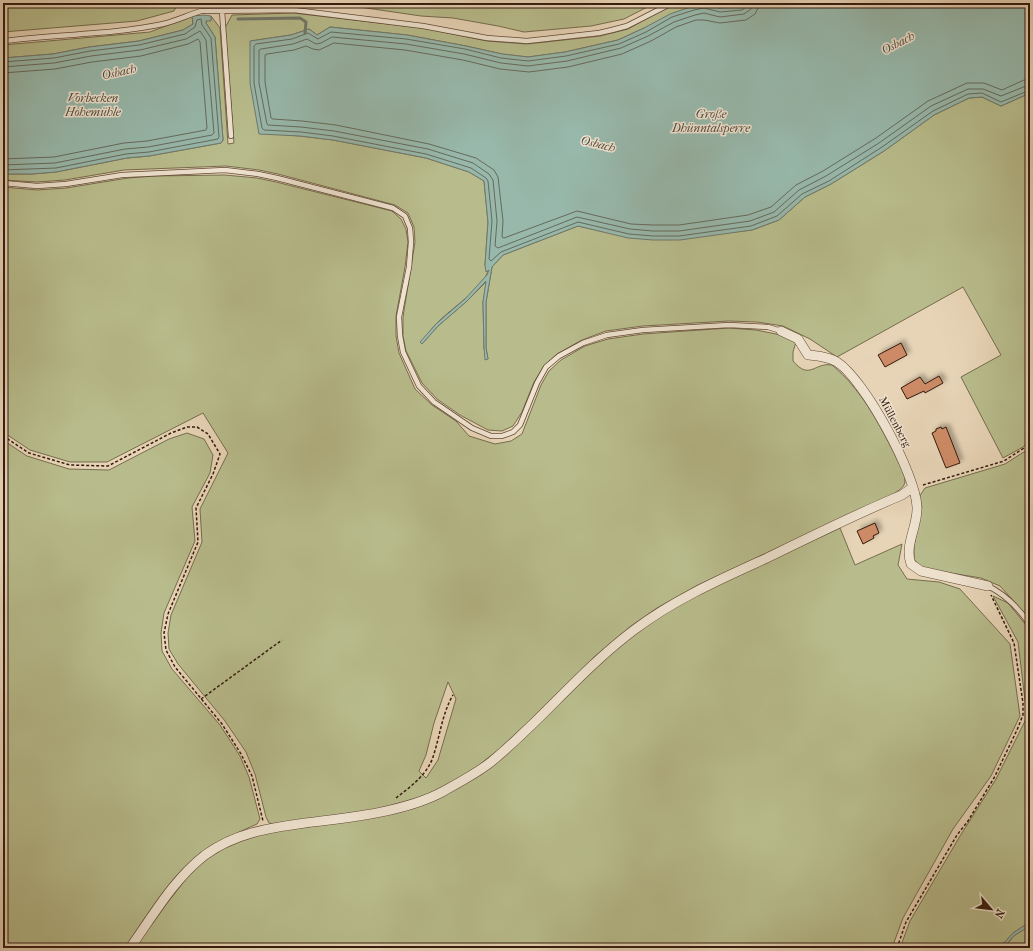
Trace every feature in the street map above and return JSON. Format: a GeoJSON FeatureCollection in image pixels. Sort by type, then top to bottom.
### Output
{"type":"FeatureCollection","features":[{"type":"Feature","properties":{"kind":"street","name":"Müllenberg"},"geometry":{"type":"LineString","coordinates":[[781,331],[798,339],[808,355],[826,358],[838,363],[857,382],[882,420],[913,487],[918,508],[909,552],[911,564],[921,572],[988,586]]}},
{"type":"Feature","properties":{"kind":"street"},"geometry":{"type":"LineString","coordinates":[[130,948],[171,889],[186,872],[206,855],[224,843],[247,833],[265,829],[356,817],[402,807],[442,792],[491,762],[518,738],[597,660],[652,616],[690,594],[902,495],[913,487]]}},
{"type":"Feature","properties":{"kind":"lane"},"geometry":{"type":"LineString","coordinates":[[3,42],[164,24],[201,11],[294,10],[424,26],[494,39],[527,41],[599,33],[612,30],[627,26],[672,3]]}},
{"type":"Feature","properties":{"kind":"lane"},"geometry":{"type":"LineString","coordinates":[[222,11],[231,136]]}},
{"type":"Feature","properties":{"kind":"lane"},"geometry":{"type":"LineString","coordinates":[[3,184],[37,186],[66,184],[122,174],[225,170],[277,178],[393,208],[405,216],[410,228],[411,242],[409,267],[399,316],[400,336],[403,352],[418,386],[434,402],[472,428],[491,436],[502,436],[513,432],[520,425],[537,383],[546,367],[559,356],[583,343],[607,335],[658,329],[729,325],[756,326],[781,331]]}},
{"type":"Feature","properties":{"kind":"lane"},"geometry":{"type":"LineString","coordinates":[[988,586],[1010,600],[1030,624]]}},
{"type":"Feature","properties":{"kind":"path"},"geometry":{"type":"LineString","coordinates":[[3,436],[29,453],[70,465],[108,466],[171,433],[187,427],[197,427],[208,434],[220,454],[213,474],[196,508],[198,542],[168,614],[164,633],[166,650],[175,666],[200,699],[222,724],[241,754],[252,776],[265,829]]}},
{"type":"Feature","properties":{"kind":"path"},"geometry":{"type":"LineString","coordinates":[[913,487],[1004,461],[1030,444]]}},
{"type":"Feature","properties":{"kind":"path"},"geometry":{"type":"LineString","coordinates":[[897,948],[906,922],[957,835],[968,821],[994,778],[1023,716],[1023,703],[1014,643],[991,597],[988,586]]}},
{"type":"Feature","properties":{"kind":"path"},"geometry":{"type":"LineString","coordinates":[[200,699],[282,640]]}},
{"type":"Feature","properties":{"kind":"path"},"geometry":{"type":"LineString","coordinates":[[396,798],[422,776],[432,758],[444,712],[453,695]]}},
{"type":"Feature","properties":{"kind":"green space"},"geometry":{"type":"Polygon","coordinates":[[[3,3],[178,3],[174,11],[137,21],[3,32],[3,3]]]}},
{"type":"Feature","properties":{"kind":"green space"},"geometry":{"type":"Polygon","coordinates":[[[332,3],[655,3],[624,19],[591,26],[524,32],[453,18],[421,16],[332,3]]]}},
{"type":"Feature","properties":{"kind":"green space"},"geometry":{"type":"Polygon","coordinates":[[[678,3],[745,3],[742,6],[720,8],[706,5],[644,28],[618,40],[565,52],[528,57],[502,54],[407,35],[330,27],[317,35],[309,29],[291,35],[251,41],[259,133],[333,140],[426,158],[469,172],[484,181],[488,222],[485,265],[487,272],[490,268],[486,277],[473,292],[436,324],[422,344],[438,326],[467,301],[487,281],[483,302],[484,348],[488,359],[486,348],[486,302],[492,267],[503,255],[578,226],[600,231],[718,234],[752,230],[779,220],[805,197],[831,184],[884,151],[934,115],[969,98],[982,97],[1001,106],[1030,93],[1030,441],[1023,447],[1003,458],[961,377],[1001,355],[963,287],[837,357],[810,339],[783,326],[757,322],[729,321],[643,326],[606,331],[582,340],[557,354],[544,366],[534,382],[522,412],[513,426],[502,431],[488,430],[460,415],[437,399],[422,383],[406,351],[403,336],[403,317],[415,242],[414,227],[408,213],[395,205],[278,174],[226,166],[124,170],[65,180],[37,182],[3,180],[3,174],[56,172],[127,158],[149,156],[221,143],[223,140],[215,37],[206,23],[206,21],[211,20],[211,16],[220,28],[228,144],[234,143],[225,28],[232,15],[293,13],[423,28],[487,41],[527,44],[600,36],[628,29],[678,3]]]}},
{"type":"Feature","properties":{"kind":"green space"},"geometry":{"type":"Polygon","coordinates":[[[192,16],[193,24],[183,30],[139,41],[89,47],[53,54],[3,58],[3,45],[150,32],[192,16]]]}},
{"type":"Feature","properties":{"kind":"green space"},"geometry":{"type":"Polygon","coordinates":[[[225,175],[257,178],[392,211],[401,219],[406,229],[408,242],[396,316],[396,336],[399,353],[415,389],[432,405],[456,421],[469,436],[495,444],[511,441],[522,434],[541,385],[549,371],[561,360],[585,346],[608,339],[643,334],[729,328],[756,330],[781,335],[796,342],[793,352],[793,361],[804,370],[832,365],[842,374],[860,395],[875,418],[903,471],[905,483],[901,489],[893,494],[698,585],[657,608],[631,626],[594,657],[526,724],[499,749],[468,774],[424,796],[379,809],[273,824],[269,823],[266,817],[255,774],[246,752],[225,721],[178,664],[169,649],[168,633],[171,615],[202,542],[200,509],[228,453],[203,413],[107,462],[70,462],[30,450],[3,432],[3,187],[37,190],[66,188],[128,178],[225,175]],[[448,682],[434,723],[426,755],[419,771],[426,778],[438,760],[456,699],[448,682]]]}},
{"type":"Feature","properties":{"kind":"green space"},"geometry":{"type":"Polygon","coordinates":[[[187,433],[204,439],[213,455],[210,473],[192,507],[195,541],[164,613],[161,633],[162,651],[172,669],[220,725],[240,756],[249,777],[260,819],[257,824],[217,843],[192,860],[170,883],[124,948],[3,948],[3,440],[27,456],[69,469],[109,470],[169,439],[187,433]]]}},
{"type":"Feature","properties":{"kind":"green space"},"geometry":{"type":"Polygon","coordinates":[[[1030,448],[1030,619],[1000,586],[981,578],[921,568],[914,559],[914,546],[922,507],[919,497],[925,488],[1005,464],[1030,448]]]}},
{"type":"Feature","properties":{"kind":"green space"},"geometry":{"type":"Polygon","coordinates":[[[840,528],[855,565],[902,544],[898,565],[907,579],[939,582],[960,589],[1010,644],[1020,716],[991,776],[953,829],[903,918],[892,948],[135,948],[190,874],[204,861],[223,849],[269,832],[346,822],[470,781],[493,766],[600,663],[636,633],[662,615],[693,597],[840,528]]]}},
{"type":"Feature","properties":{"kind":"green space"},"geometry":{"type":"Polygon","coordinates":[[[993,596],[1008,603],[1030,630],[1030,922],[1013,933],[1005,942],[996,948],[900,948],[910,921],[960,836],[996,779],[1027,717],[1018,642],[993,596]]]}},
{"type":"Feature","properties":{"kind":"green space"},"geometry":{"type":"Polygon","coordinates":[[[1030,926],[1030,948],[1001,948],[1015,935],[1030,926]]]}},
{"type":"Feature","properties":{"kind":"water","name":"Große Dhünntalsperre"},"geometry":{"type":"Polygon","coordinates":[[[745,3],[1030,3],[1030,93],[1001,106],[982,97],[969,98],[934,115],[884,151],[831,184],[805,197],[779,220],[752,230],[680,240],[653,240],[628,238],[578,226],[503,255],[492,267],[486,302],[486,348],[488,359],[485,360],[483,302],[486,281],[467,301],[438,326],[422,344],[420,342],[436,324],[465,299],[487,275],[489,270],[486,272],[485,265],[488,222],[484,181],[469,172],[426,158],[333,140],[300,136],[259,134],[250,83],[250,41],[291,35],[309,29],[317,35],[330,27],[407,35],[502,54],[528,57],[565,52],[618,40],[670,14],[693,6],[706,5],[720,8],[742,6],[745,3]]]}},
{"type":"Feature","properties":{"kind":"water","name":"Vorbecken Hohemühle"},"geometry":{"type":"Polygon","coordinates":[[[192,16],[211,16],[211,21],[206,21],[206,23],[215,37],[223,140],[221,143],[149,156],[127,158],[56,172],[3,174],[3,58],[53,54],[89,47],[139,41],[183,30],[193,24],[192,16]]]}},
{"type":"Feature","properties":{"kind":"water"},"geometry":{"type":"Polygon","coordinates":[[[1030,922],[1030,926],[1015,935],[1002,947],[996,948],[1005,942],[1013,933],[1030,922]]]}},
{"type":"Feature","properties":{"kind":"building"},"geometry":{"type":"Polygon","coordinates":[[[901,343],[907,355],[885,367],[878,355],[901,343]]]}},
{"type":"Feature","properties":{"kind":"building"},"geometry":{"type":"Polygon","coordinates":[[[939,376],[943,383],[925,393],[924,391],[907,399],[901,388],[920,377],[925,384],[939,376]]]}},
{"type":"Feature","properties":{"kind":"building"},"geometry":{"type":"Polygon","coordinates":[[[941,427],[942,429],[946,427],[960,463],[946,468],[932,433],[941,427]]]}},
{"type":"Feature","properties":{"kind":"building"},"geometry":{"type":"Polygon","coordinates":[[[875,523],[879,533],[873,536],[874,538],[863,544],[857,531],[875,523]]]}},
{"type":"Feature","properties":{"kind":"waterway","name":"Osbach"},"geometry":{"type":"LineString","coordinates":[[238,19],[300,18],[306,22],[305,33]]}}]}
